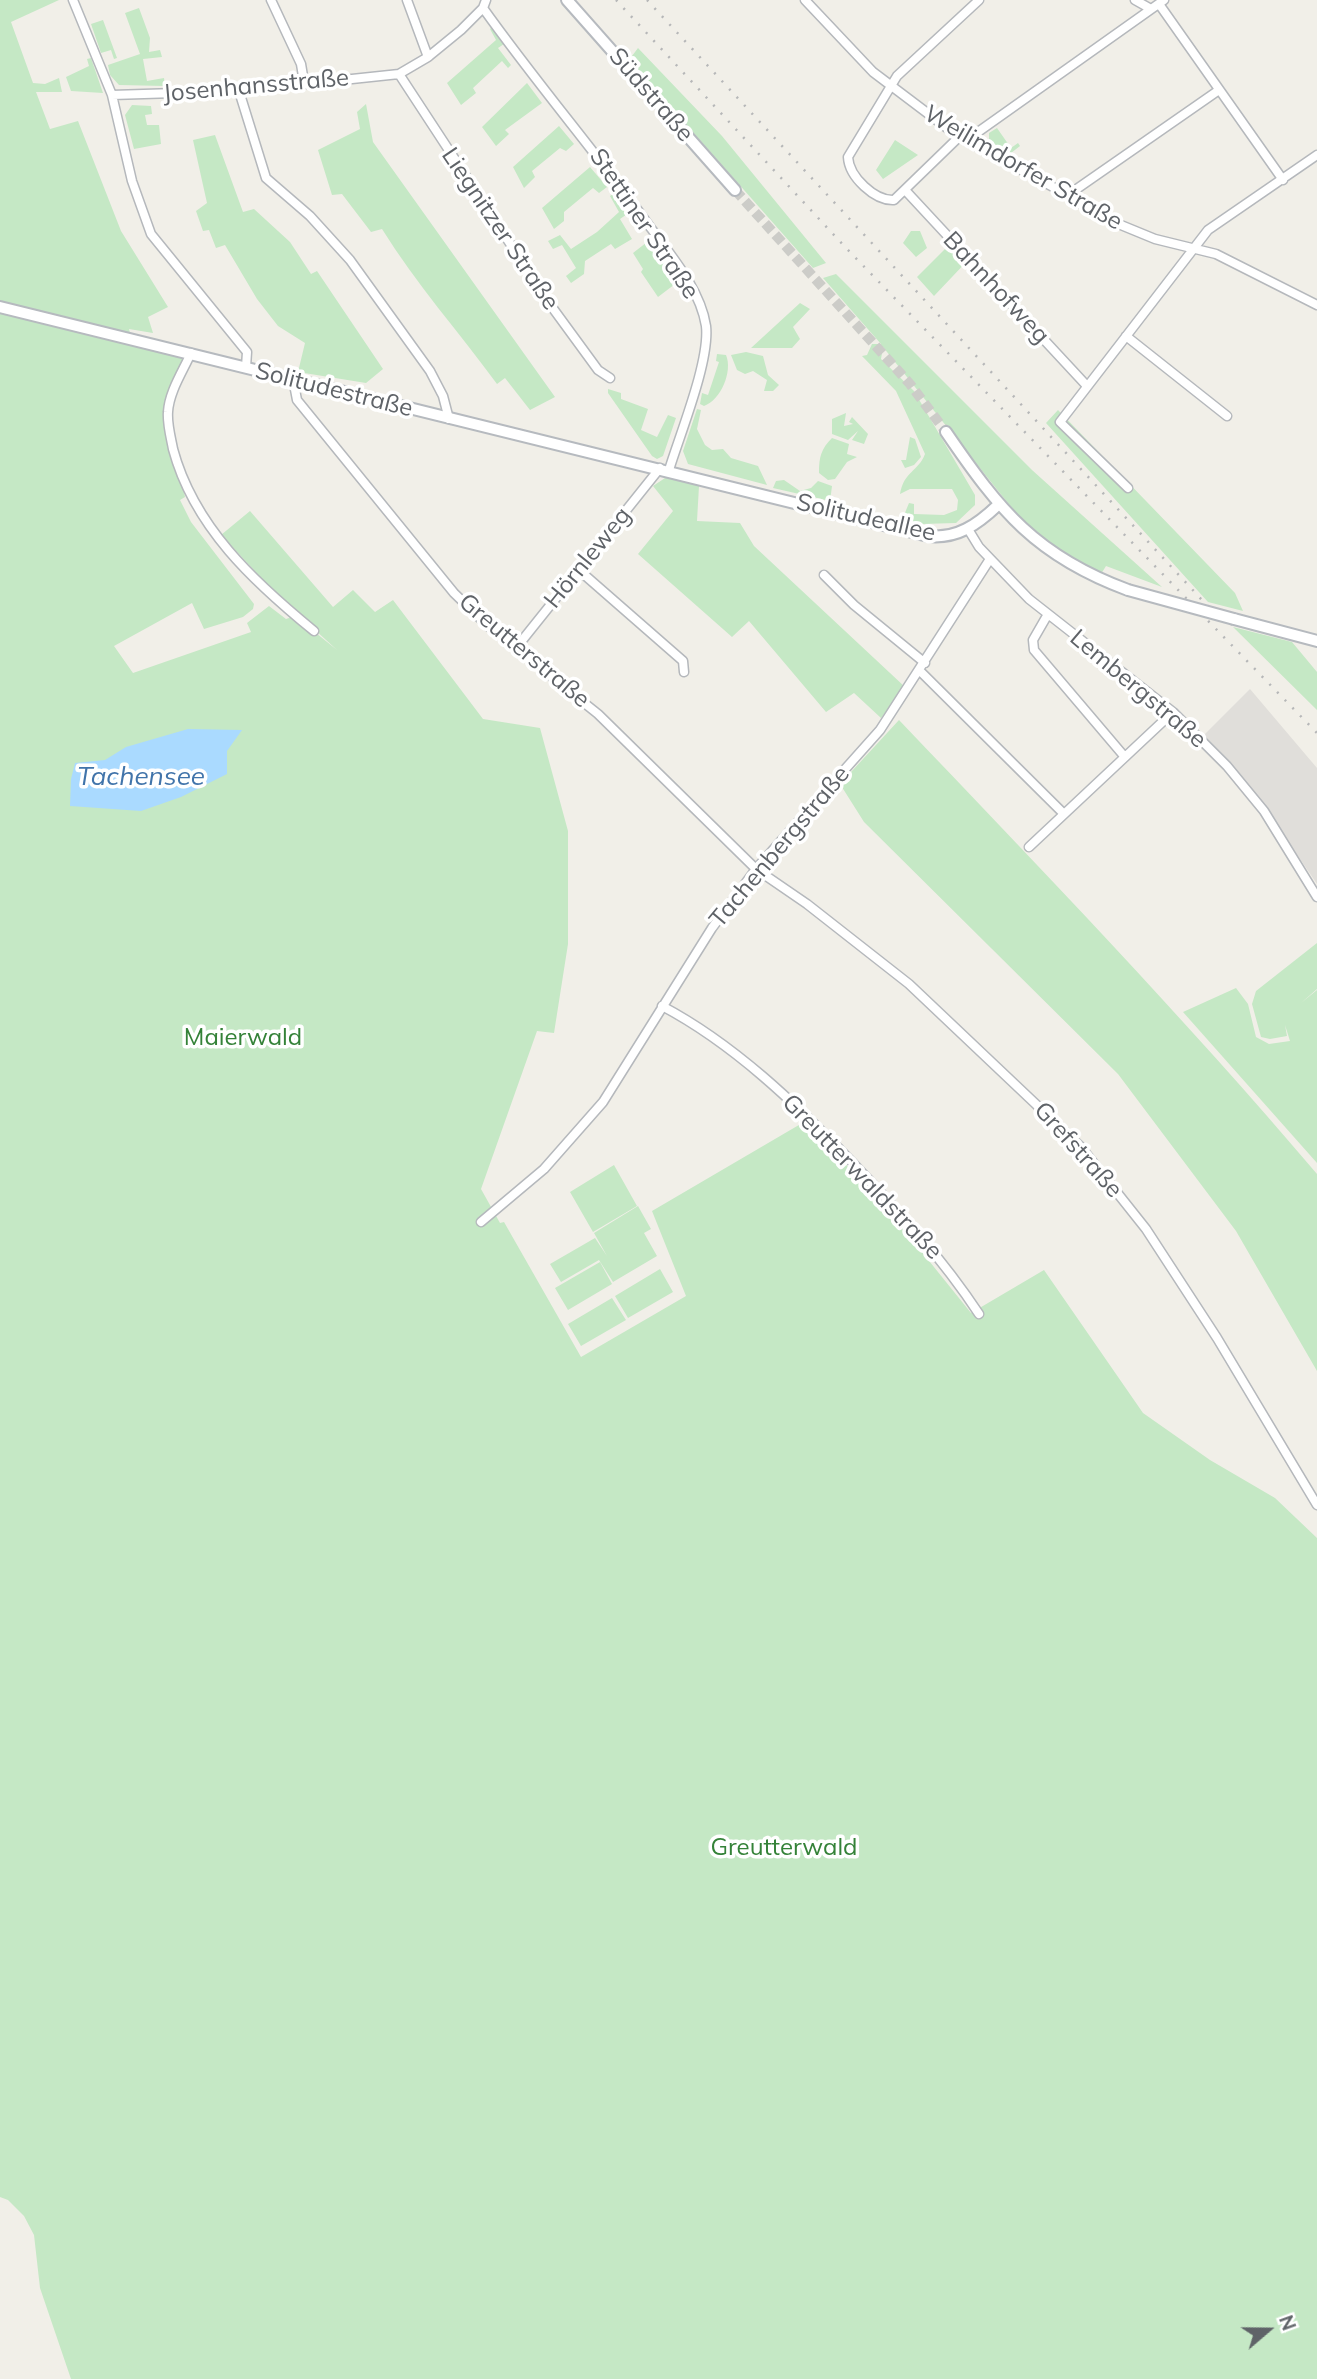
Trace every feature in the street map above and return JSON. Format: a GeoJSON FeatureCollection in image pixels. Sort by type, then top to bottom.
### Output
{"type":"FeatureCollection","features":[{"type":"Feature","properties":{"kind":"main road","name":"Südstraße"},"geometry":{"type":"LineString","coordinates":[[568,0],[735,190]]}},
{"type":"Feature","properties":{"kind":"main road","name":"Solitudestraße"},"geometry":{"type":"LineString","coordinates":[[0,307],[449,419],[664,469]]}},
{"type":"Feature","properties":{"kind":"main road"},"geometry":{"type":"LineString","coordinates":[[946,432],[998,505],[1054,555],[1128,590],[1317,641]]}},
{"type":"Feature","properties":{"kind":"main road","name":"Solitudeallee"},"geometry":{"type":"LineString","coordinates":[[664,469],[928,536],[948,537],[968,529],[998,505]]}},
{"type":"Feature","properties":{"kind":"street"},"geometry":{"type":"LineString","coordinates":[[74,0],[112,95],[132,181],[151,234],[247,352],[246,368]]}},
{"type":"Feature","properties":{"kind":"street"},"geometry":{"type":"LineString","coordinates":[[271,0],[301,64],[304,82]]}},
{"type":"Feature","properties":{"kind":"street"},"geometry":{"type":"LineString","coordinates":[[407,0],[428,57]]}},
{"type":"Feature","properties":{"kind":"street","name":"Weilimdorfer Straße"},"geometry":{"type":"LineString","coordinates":[[805,0],[890,85],[970,142],[1068,195],[1099,216],[1129,229],[1197,248],[1317,305]]}},
{"type":"Feature","properties":{"kind":"street"},"geometry":{"type":"LineString","coordinates":[[960,136],[950,149],[894,200],[884,201],[876,196],[848,166],[848,157],[890,85],[979,0]]}},
{"type":"Feature","properties":{"kind":"street"},"geometry":{"type":"LineString","coordinates":[[1135,0],[1158,4],[1283,180]]}},
{"type":"Feature","properties":{"kind":"street"},"geometry":{"type":"LineString","coordinates":[[399,74],[428,57],[485,4]]}},
{"type":"Feature","properties":{"kind":"street","name":"Stettiner Straße"},"geometry":{"type":"LineString","coordinates":[[485,4],[636,207],[685,278],[701,307],[706,349],[664,469]]}},
{"type":"Feature","properties":{"kind":"street"},"geometry":{"type":"LineString","coordinates":[[970,142],[978,132],[1158,4]]}},
{"type":"Feature","properties":{"kind":"street","name":"Josenhansstraße"},"geometry":{"type":"LineString","coordinates":[[112,95],[239,91],[399,74]]}},
{"type":"Feature","properties":{"kind":"street","name":"Liegnitzer Straße"},"geometry":{"type":"LineString","coordinates":[[399,74],[549,303],[598,370],[610,378]]}},
{"type":"Feature","properties":{"kind":"street"},"geometry":{"type":"LineString","coordinates":[[1068,195],[1219,90]]}},
{"type":"Feature","properties":{"kind":"street"},"geometry":{"type":"LineString","coordinates":[[239,91],[266,178],[310,216],[350,260],[430,371],[443,396],[449,419]]}},
{"type":"Feature","properties":{"kind":"street"},"geometry":{"type":"LineString","coordinates":[[1128,488],[1060,422],[1197,248],[1208,230],[1317,155]]}},
{"type":"Feature","properties":{"kind":"street","name":"Bahnhofweg"},"geometry":{"type":"LineString","coordinates":[[905,190],[1087,386]]}},
{"type":"Feature","properties":{"kind":"street"},"geometry":{"type":"LineString","coordinates":[[1126,336],[1227,416]]}},
{"type":"Feature","properties":{"kind":"street"},"geometry":{"type":"LineString","coordinates":[[191,353],[167,412],[180,473],[201,515],[234,558],[275,600],[314,631]]}},
{"type":"Feature","properties":{"kind":"street","name":"Greutterstraße"},"geometry":{"type":"LineString","coordinates":[[293,379],[297,400],[454,593],[516,648],[598,714],[756,869]]}},
{"type":"Feature","properties":{"kind":"street","name":"Hörnleweg"},"geometry":{"type":"LineString","coordinates":[[516,648],[664,469]]}},
{"type":"Feature","properties":{"kind":"street","name":"Lembergstraße"},"geometry":{"type":"LineString","coordinates":[[968,529],[990,559],[1048,614],[1173,712],[1253,796],[1317,897]]}},
{"type":"Feature","properties":{"kind":"street","name":"Tachenbergstraße"},"geometry":{"type":"LineString","coordinates":[[481,1222],[544,1169],[603,1102],[705,938],[756,869],[880,730],[990,559]]}},
{"type":"Feature","properties":{"kind":"street"},"geometry":{"type":"LineString","coordinates":[[580,571],[683,661],[684,672]]}},
{"type":"Feature","properties":{"kind":"street"},"geometry":{"type":"LineString","coordinates":[[824,575],[923,667],[1063,813]]}},
{"type":"Feature","properties":{"kind":"street"},"geometry":{"type":"LineString","coordinates":[[1048,614],[1033,640],[1034,650],[1124,756]]}},
{"type":"Feature","properties":{"kind":"street"},"geometry":{"type":"LineString","coordinates":[[1029,847],[1173,712]]}},
{"type":"Feature","properties":{"kind":"street","name":"Grefstraße"},"geometry":{"type":"LineString","coordinates":[[756,869],[807,904],[909,984],[1080,1146],[1153,1240],[1217,1338],[1317,1504]]}},
{"type":"Feature","properties":{"kind":"street","name":"Greutterwaldstraße"},"geometry":{"type":"LineString","coordinates":[[662,1006],[691,1021],[795,1103],[916,1230],[948,1267],[979,1314]]}},
{"type":"Feature","properties":{"kind":"shaded area"},"geometry":{"type":"Polygon","coordinates":[[[1250,689],[1317,768],[1317,884],[1256,794],[1203,736],[1250,689]]]}},
{"type":"Feature","properties":{"kind":"green space","name":"Greutterwald"},"geometry":{"type":"Polygon","coordinates":[[[0,0],[59,0],[11,22],[33,83],[45,84],[59,78],[62,92],[36,92],[50,129],[78,121],[121,231],[168,307],[148,317],[153,333],[129,329],[131,337],[191,353],[168,412],[185,497],[180,500],[191,522],[254,604],[253,609],[243,617],[204,629],[192,603],[114,646],[133,673],[251,632],[247,623],[269,606],[286,619],[295,616],[337,650],[280,598],[221,535],[250,511],[333,607],[353,590],[375,612],[393,600],[483,719],[540,728],[568,831],[568,944],[554,1033],[537,1031],[481,1189],[500,1223],[504,1222],[581,1357],[686,1296],[652,1211],[804,1122],[876,1195],[971,1313],[1044,1270],[1143,1413],[1210,1460],[1275,1498],[1317,1538],[1317,2379],[71,2379],[40,2288],[34,2235],[24,2216],[8,2200],[0,2197],[0,0]]]}},
{"type":"Feature","properties":{"kind":"green space"},"geometry":{"type":"Polygon","coordinates":[[[139,8],[150,38],[149,52],[160,50],[162,57],[143,59],[147,81],[164,78],[165,86],[119,85],[110,75],[108,65],[140,54],[125,13],[139,8]]]}},
{"type":"Feature","properties":{"kind":"green space"},"geometry":{"type":"Polygon","coordinates":[[[103,20],[117,58],[114,59],[111,50],[101,53],[91,24],[103,20]]]}},
{"type":"Feature","properties":{"kind":"green space"},"geometry":{"type":"Polygon","coordinates":[[[492,27],[504,44],[498,48],[511,65],[508,68],[502,61],[473,88],[476,93],[461,105],[447,83],[496,40],[490,29],[492,27]]]}},
{"type":"Feature","properties":{"kind":"green space"},"geometry":{"type":"Polygon","coordinates":[[[638,48],[722,136],[826,263],[813,268],[629,60],[638,48]]]}},
{"type":"Feature","properties":{"kind":"green space"},"geometry":{"type":"Polygon","coordinates":[[[91,58],[103,93],[71,91],[66,77],[89,66],[87,59],[91,58]]]}},
{"type":"Feature","properties":{"kind":"green space"},"geometry":{"type":"Polygon","coordinates":[[[527,83],[542,103],[505,130],[509,134],[496,146],[482,127],[527,83]]]}},
{"type":"Feature","properties":{"kind":"green space"},"geometry":{"type":"Polygon","coordinates":[[[366,104],[373,142],[555,397],[530,410],[505,378],[497,384],[423,289],[382,229],[371,232],[342,194],[332,195],[318,150],[360,129],[357,112],[366,104]]]}},
{"type":"Feature","properties":{"kind":"green space"},"geometry":{"type":"Polygon","coordinates":[[[132,105],[151,106],[152,114],[145,115],[147,125],[159,125],[161,144],[134,149],[125,115],[132,105]]]}},
{"type":"Feature","properties":{"kind":"green space"},"geometry":{"type":"Polygon","coordinates":[[[559,126],[574,144],[566,151],[560,148],[532,171],[535,177],[524,188],[513,167],[559,126]]]}},
{"type":"Feature","properties":{"kind":"green space"},"geometry":{"type":"Polygon","coordinates":[[[997,128],[1011,148],[1018,143],[1020,146],[1011,153],[989,141],[989,133],[997,128]]]}},
{"type":"Feature","properties":{"kind":"green space"},"geometry":{"type":"Polygon","coordinates":[[[215,135],[243,212],[254,209],[290,242],[311,274],[317,271],[383,369],[366,383],[298,372],[305,343],[278,326],[257,299],[225,245],[216,248],[209,230],[203,231],[196,211],[207,203],[193,140],[215,135]]]}},
{"type":"Feature","properties":{"kind":"green space"},"geometry":{"type":"Polygon","coordinates":[[[895,140],[918,155],[883,179],[876,170],[895,140]]]}},
{"type":"Feature","properties":{"kind":"green space"},"geometry":{"type":"Polygon","coordinates":[[[590,167],[607,187],[599,193],[593,188],[564,212],[564,221],[554,229],[542,208],[590,167]]]}},
{"type":"Feature","properties":{"kind":"green space"},"geometry":{"type":"Polygon","coordinates":[[[618,191],[626,207],[633,210],[620,219],[632,239],[615,249],[611,244],[585,261],[584,274],[571,283],[566,276],[576,268],[562,245],[553,249],[548,241],[560,235],[571,249],[597,232],[619,212],[610,196],[618,191]]]}},
{"type":"Feature","properties":{"kind":"green space"},"geometry":{"type":"Polygon","coordinates":[[[911,231],[920,231],[927,248],[916,257],[903,243],[911,231]]]}},
{"type":"Feature","properties":{"kind":"green space"},"geometry":{"type":"Polygon","coordinates":[[[651,239],[679,281],[658,297],[641,272],[643,269],[633,253],[651,239]]]}},
{"type":"Feature","properties":{"kind":"green space"},"geometry":{"type":"Polygon","coordinates":[[[954,240],[970,258],[934,296],[917,277],[954,240]]]}},
{"type":"Feature","properties":{"kind":"green space"},"geometry":{"type":"Polygon","coordinates":[[[836,274],[1032,470],[1162,587],[1106,566],[1101,574],[1045,541],[1015,512],[883,347],[881,359],[914,391],[975,495],[975,505],[956,523],[922,524],[902,520],[909,503],[914,504],[914,514],[944,515],[957,510],[958,500],[952,489],[910,489],[900,494],[908,476],[925,454],[896,391],[862,356],[867,355],[872,344],[881,344],[823,278],[836,274]]]}},
{"type":"Feature","properties":{"kind":"green space"},"geometry":{"type":"Polygon","coordinates":[[[800,303],[810,309],[793,327],[800,339],[792,348],[751,348],[800,303]]]}},
{"type":"Feature","properties":{"kind":"green space"},"geometry":{"type":"Polygon","coordinates":[[[746,352],[763,356],[768,375],[779,385],[773,391],[764,391],[767,380],[753,371],[745,374],[737,370],[731,355],[746,352]]]}},
{"type":"Feature","properties":{"kind":"green space"},"geometry":{"type":"Polygon","coordinates":[[[717,354],[726,355],[727,377],[716,398],[704,406],[700,404],[702,393],[708,395],[719,362],[716,361],[717,354]]]}},
{"type":"Feature","properties":{"kind":"green space"},"geometry":{"type":"Polygon","coordinates":[[[608,389],[621,393],[621,399],[648,409],[641,430],[657,437],[668,415],[676,418],[663,456],[657,459],[652,456],[608,393],[608,389]]]}},
{"type":"Feature","properties":{"kind":"green space"},"geometry":{"type":"Polygon","coordinates":[[[697,409],[701,410],[697,429],[705,445],[712,450],[723,449],[731,458],[758,466],[767,485],[688,464],[683,451],[697,409]]]}},
{"type":"Feature","properties":{"kind":"green space"},"geometry":{"type":"Polygon","coordinates":[[[1058,410],[1235,593],[1243,611],[1208,602],[1046,423],[1058,410]]]}},
{"type":"Feature","properties":{"kind":"green space"},"geometry":{"type":"Polygon","coordinates":[[[846,413],[844,426],[853,424],[849,422],[852,417],[868,434],[864,444],[852,440],[858,431],[848,440],[832,434],[832,419],[846,413]]]}},
{"type":"Feature","properties":{"kind":"green space"},"geometry":{"type":"Polygon","coordinates":[[[910,437],[915,439],[921,457],[914,465],[905,468],[901,460],[906,460],[910,437]]]}},
{"type":"Feature","properties":{"kind":"green space"},"geometry":{"type":"Polygon","coordinates":[[[832,438],[849,444],[847,454],[857,457],[847,462],[835,479],[828,480],[819,473],[819,462],[823,450],[832,438]]]}},
{"type":"Feature","properties":{"kind":"green space"},"geometry":{"type":"Polygon","coordinates":[[[668,476],[699,486],[697,521],[740,523],[754,546],[905,687],[881,718],[854,693],[826,712],[749,621],[732,637],[638,554],[673,511],[653,486],[668,476]]]}},
{"type":"Feature","properties":{"kind":"green space"},"geometry":{"type":"Polygon","coordinates":[[[784,480],[800,491],[811,488],[818,481],[832,486],[830,501],[773,488],[776,481],[784,480]]]}},
{"type":"Feature","properties":{"kind":"green space"},"geometry":{"type":"Polygon","coordinates":[[[1233,627],[1292,642],[1317,672],[1317,710],[1233,627]]]}},
{"type":"Feature","properties":{"kind":"green space"},"geometry":{"type":"Polygon","coordinates":[[[899,720],[1164,1001],[1317,1174],[1317,1371],[1236,1231],[1118,1074],[864,822],[840,784],[899,720]]]}},
{"type":"Feature","properties":{"kind":"green space"},"geometry":{"type":"Polygon","coordinates":[[[1317,943],[1317,989],[1301,1003],[1317,990],[1317,1163],[1183,1012],[1236,988],[1248,1004],[1256,1037],[1269,1044],[1290,1041],[1285,1025],[1287,1036],[1270,1039],[1261,1037],[1252,1004],[1256,991],[1317,943]]]}},
{"type":"Feature","properties":{"kind":"green space"},"geometry":{"type":"Polygon","coordinates":[[[614,1165],[637,1206],[593,1232],[570,1192],[614,1165]]]}},
{"type":"Feature","properties":{"kind":"green space"},"geometry":{"type":"Polygon","coordinates":[[[638,1206],[651,1229],[644,1233],[657,1256],[613,1282],[599,1260],[561,1282],[550,1264],[595,1238],[607,1256],[594,1233],[638,1206]]]}},
{"type":"Feature","properties":{"kind":"green space"},"geometry":{"type":"Polygon","coordinates":[[[600,1262],[612,1284],[568,1310],[555,1288],[600,1262]]]}},
{"type":"Feature","properties":{"kind":"green space"},"geometry":{"type":"Polygon","coordinates":[[[660,1269],[673,1292],[628,1318],[615,1296],[660,1269]]]}},
{"type":"Feature","properties":{"kind":"green space"},"geometry":{"type":"Polygon","coordinates":[[[612,1298],[626,1320],[581,1346],[568,1324],[612,1298]]]}},
{"type":"Feature","properties":{"kind":"water","name":"Tachensee"},"geometry":{"type":"Polygon","coordinates":[[[188,729],[242,730],[227,751],[227,774],[181,797],[141,811],[70,806],[71,779],[75,763],[105,760],[126,747],[188,729]]]}},
{"type":"Feature","properties":{"kind":"tunnel"},"geometry":{"type":"LineString","coordinates":[[735,190],[910,384],[946,432]]}},
{"type":"Feature","properties":{"kind":"railway"},"geometry":{"type":"LineString","coordinates":[[616,0],[846,248],[1317,733]]}},
{"type":"Feature","properties":{"kind":"railway"},"geometry":{"type":"LineString","coordinates":[[647,0],[1214,613]]}},
{"type":"Feature","properties":{"kind":"park label","name":"Maierwald"},"geometry":{"type":"Point","coordinates":[243,1038]}}]}
